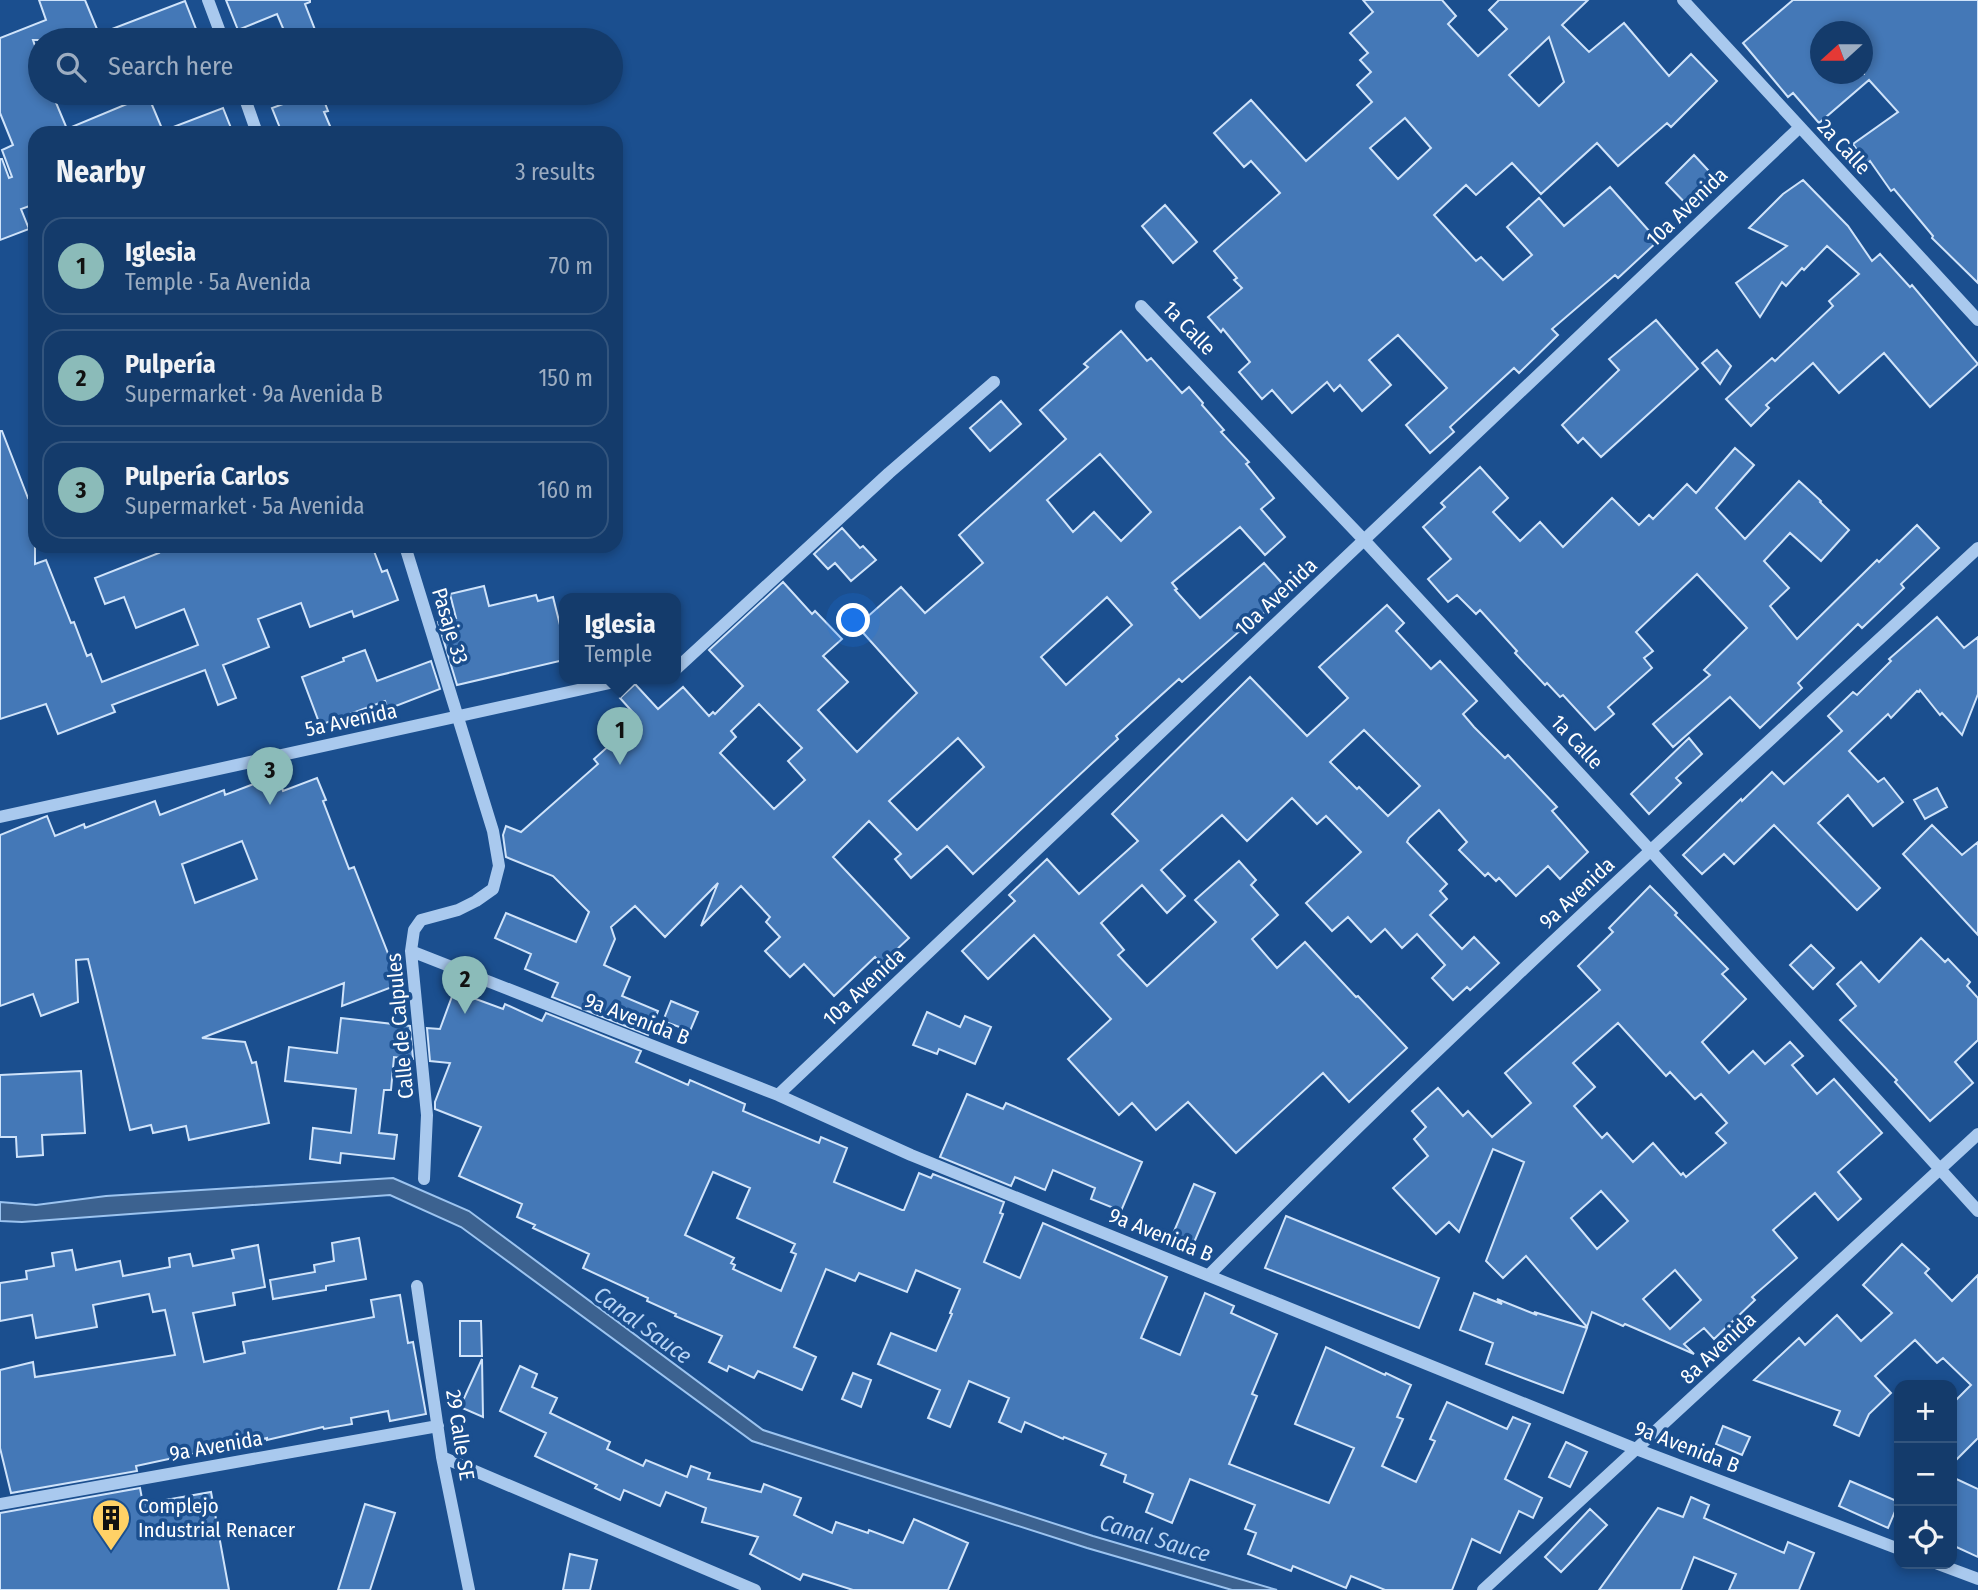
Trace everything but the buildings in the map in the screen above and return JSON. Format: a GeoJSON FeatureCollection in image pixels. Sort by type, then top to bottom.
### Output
{"type":"FeatureCollection","features":[{"type":"Feature","properties":{"kind":"street"},"geometry":{"type":"LineString","coordinates":[[208,0],[218,28]]}},
{"type":"Feature","properties":{"kind":"street","name":"2a Calle"},"geometry":{"type":"LineString","coordinates":[[1682,0],[1978,320]]}},
{"type":"Feature","properties":{"kind":"street"},"geometry":{"type":"LineString","coordinates":[[247,105],[255,126]]}},
{"type":"Feature","properties":{"kind":"street","name":"10a Avenida"},"geometry":{"type":"LineString","coordinates":[[778,1095],[1800,127]]}},
{"type":"Feature","properties":{"kind":"street","name":"1a Calle"},"geometry":{"type":"LineString","coordinates":[[1141,306],[1364,540],[1978,1211]]}},
{"type":"Feature","properties":{"kind":"street"},"geometry":{"type":"LineString","coordinates":[[681,664],[879,482],[994,382]]}},
{"type":"Feature","properties":{"kind":"street","name":"9a Avenida"},"geometry":{"type":"LineString","coordinates":[[1209,1275],[1432,1054],[1763,744],[1978,548]]}},
{"type":"Feature","properties":{"kind":"street","name":"Pasaje 33"},"geometry":{"type":"LineString","coordinates":[[407,553],[457,717]]}},
{"type":"Feature","properties":{"kind":"street","name":"5a Avenida"},"geometry":{"type":"LineString","coordinates":[[0,817],[606,684]]}},
{"type":"Feature","properties":{"kind":"street","name":"Calle de Calpules"},"geometry":{"type":"LineString","coordinates":[[424,1179],[427,1115],[411,951],[414,930],[421,920],[458,910],[493,889],[499,866],[493,831],[457,717]]}},
{"type":"Feature","properties":{"kind":"street","name":"9a Avenida B"},"geometry":{"type":"LineString","coordinates":[[411,951],[778,1095],[911,1155],[1636,1449],[1894,1547]]}},
{"type":"Feature","properties":{"kind":"street","name":"8a Avenida"},"geometry":{"type":"LineString","coordinates":[[1483,1590],[1978,1134]]}},
{"type":"Feature","properties":{"kind":"street","name":"29 Calle SE"},"geometry":{"type":"LineString","coordinates":[[417,1286],[442,1457],[469,1590]]}},
{"type":"Feature","properties":{"kind":"street","name":"9a Avenida"},"geometry":{"type":"LineString","coordinates":[[0,1504],[438,1426]]}},
{"type":"Feature","properties":{"kind":"street"},"geometry":{"type":"LineString","coordinates":[[442,1457],[755,1590]]}},
{"type":"Feature","properties":{"kind":"street"},"geometry":{"type":"LineString","coordinates":[[1951,1569],[1978,1579]]}},
{"type":"Feature","properties":{"kind":"water"},"geometry":{"type":"Polygon","coordinates":[[[393,1178],[469,1211],[763,1430],[1093,1536],[1277,1590],[1232,1590],[1087,1548],[752,1441],[461,1227],[390,1195],[22,1222],[0,1221],[0,1202],[36,1205],[106,1196],[393,1178]]]}},
{"type":"Feature","properties":{"kind":"place","name":"Iglesia"},"geometry":{"type":"Point","coordinates":[620,765]}},
{"type":"Feature","properties":{"kind":"place","name":"Pulpería Carlos"},"geometry":{"type":"Point","coordinates":[270,805]}},
{"type":"Feature","properties":{"kind":"place","name":"Pulpería"},"geometry":{"type":"Point","coordinates":[465,1014]}},
{"type":"Feature","properties":{"kind":"place","name":"Complejo Industrial Renacer"},"geometry":{"type":"Point","coordinates":[111,1552]}},
{"type":"Feature","properties":{"kind":"water label","name":"Canal Sauce"},"geometry":{"type":"Point","coordinates":[643,1325]}},
{"type":"Feature","properties":{"kind":"water label","name":"Canal Sauce"},"geometry":{"type":"Point","coordinates":[1155,1538]}}]}
